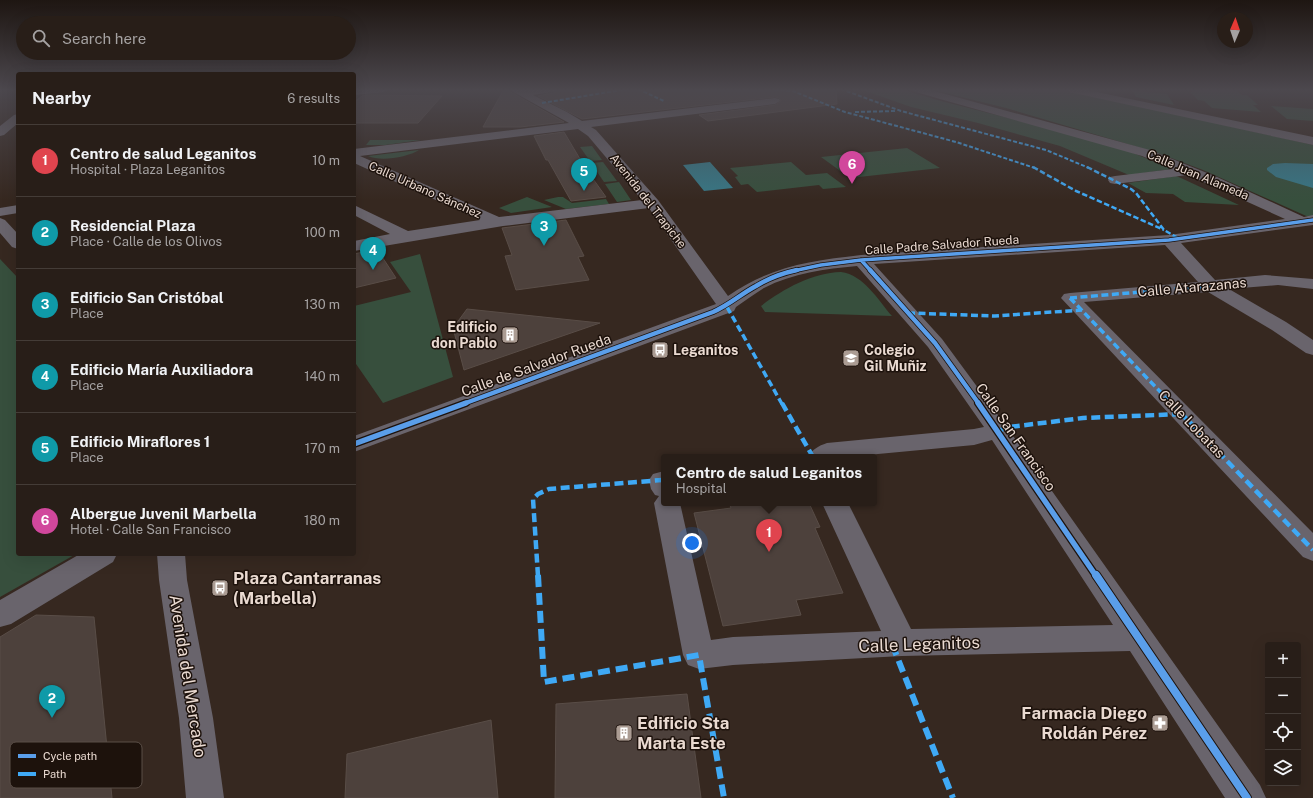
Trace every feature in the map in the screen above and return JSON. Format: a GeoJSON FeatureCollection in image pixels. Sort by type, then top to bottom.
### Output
{"type":"FeatureCollection","features":[{"type":"Feature","properties":{"kind":"street"},"geometry":{"type":"LineString","coordinates":[[356,154],[534,126]]}},
{"type":"Feature","properties":{"kind":"street","name":"Avenida del Trapiche"},"geometry":{"type":"LineString","coordinates":[[586,126],[653,203],[727,307]]}},
{"type":"Feature","properties":{"kind":"street","name":"Calle Juan Alameda"},"geometry":{"type":"LineString","coordinates":[[1052,126],[1146,153],[1309,222]]}},
{"type":"Feature","properties":{"kind":"street"},"geometry":{"type":"LineString","coordinates":[[1248,126],[1313,141]]}},
{"type":"Feature","properties":{"kind":"street"},"geometry":{"type":"LineString","coordinates":[[1249,126],[1313,134]]}},
{"type":"Feature","properties":{"kind":"street","name":"Calle Urbano Sánchez"},"geometry":{"type":"LineString","coordinates":[[356,159],[495,221]]}},
{"type":"Feature","properties":{"kind":"street"},"geometry":{"type":"LineString","coordinates":[[1116,180],[1190,171]]}},
{"type":"Feature","properties":{"kind":"street"},"geometry":{"type":"LineString","coordinates":[[356,246],[495,221],[653,203]]}},
{"type":"Feature","properties":{"kind":"street"},"geometry":{"type":"LineString","coordinates":[[0,212],[16,209]]}},
{"type":"Feature","properties":{"kind":"street"},"geometry":{"type":"LineString","coordinates":[[356,210],[405,236]]}},
{"type":"Feature","properties":{"kind":"street"},"geometry":{"type":"LineString","coordinates":[[1169,240],[1309,222]]}},
{"type":"Feature","properties":{"kind":"street"},"geometry":{"type":"LineString","coordinates":[[0,223],[16,242]]}},
{"type":"Feature","properties":{"kind":"street"},"geometry":{"type":"LineString","coordinates":[[1169,240],[1211,286],[1279,326],[1313,349]]}},
{"type":"Feature","properties":{"kind":"street","name":"Calle Padre Salvador Rueda"},"geometry":{"type":"LineString","coordinates":[[727,307],[757,285],[810,267],[860,260],[1169,240]]}},
{"type":"Feature","properties":{"kind":"street","name":"Calle San Francisco"},"geometry":{"type":"LineString","coordinates":[[860,260],[935,343],[998,431],[1247,798]]}},
{"type":"Feature","properties":{"kind":"street","name":"Calle Atarazanas"},"geometry":{"type":"LineString","coordinates":[[1070,298],[1265,280],[1313,284]]}},
{"type":"Feature","properties":{"kind":"street","name":"Calle Lobatas"},"geometry":{"type":"LineString","coordinates":[[1070,298],[1313,550]]}},
{"type":"Feature","properties":{"kind":"street","name":"Calle de Salvador Rueda"},"geometry":{"type":"LineString","coordinates":[[356,443],[727,307]]}},
{"type":"Feature","properties":{"kind":"street"},"geometry":{"type":"LineString","coordinates":[[824,454],[827,452],[974,437],[998,431]]}},
{"type":"Feature","properties":{"kind":"street","name":"Calle Leganitos"},"geometry":{"type":"LineString","coordinates":[[668,506],[698,655],[733,651],[902,643],[1139,638]]}},
{"type":"Feature","properties":{"kind":"street"},"geometry":{"type":"LineString","coordinates":[[836,506],[902,643]]}},
{"type":"Feature","properties":{"kind":"street"},"geometry":{"type":"LineString","coordinates":[[0,615],[100,556]]}},
{"type":"Feature","properties":{"kind":"street","name":"Avenida del Mercado"},"geometry":{"type":"LineString","coordinates":[[171,556],[173,580],[196,718],[205,798]]}},
{"type":"Feature","properties":{"kind":"green space"},"geometry":{"type":"Polygon","coordinates":[[[990,126],[1039,126],[1126,150],[1172,169],[1129,175],[1060,146],[990,126]]]}},
{"type":"Feature","properties":{"kind":"green space"},"geometry":{"type":"Polygon","coordinates":[[[1068,126],[1230,126],[1313,145],[1313,219],[1203,170],[1158,153],[1068,126]]]}},
{"type":"Feature","properties":{"kind":"green space"},"geometry":{"type":"Polygon","coordinates":[[[370,140],[421,140],[385,145],[366,145],[370,140]]]}},
{"type":"Feature","properties":{"kind":"green space"},"geometry":{"type":"Polygon","coordinates":[[[592,146],[602,160],[590,161],[580,147],[592,146]]]}},
{"type":"Feature","properties":{"kind":"green space"},"geometry":{"type":"Polygon","coordinates":[[[907,148],[940,168],[850,178],[821,157],[907,148]]]}},
{"type":"Feature","properties":{"kind":"green space"},"geometry":{"type":"Polygon","coordinates":[[[419,150],[408,155],[387,159],[368,156],[419,150]]]}},
{"type":"Feature","properties":{"kind":"green space"},"geometry":{"type":"Polygon","coordinates":[[[603,162],[617,181],[604,182],[591,163],[603,162]]]}},
{"type":"Feature","properties":{"kind":"green space"},"geometry":{"type":"Polygon","coordinates":[[[791,162],[806,175],[827,173],[846,187],[823,189],[819,185],[757,192],[748,184],[741,185],[735,177],[738,176],[730,168],[791,162]]]}},
{"type":"Feature","properties":{"kind":"green space"},"geometry":{"type":"Polygon","coordinates":[[[1176,176],[1239,205],[1185,202],[1173,194],[1146,193],[1128,183],[1176,176]]]}},
{"type":"Feature","properties":{"kind":"green space"},"geometry":{"type":"Polygon","coordinates":[[[619,182],[631,200],[617,202],[605,184],[619,182]]]}},
{"type":"Feature","properties":{"kind":"green space"},"geometry":{"type":"Polygon","coordinates":[[[527,197],[552,207],[511,213],[499,208],[527,197]]]}},
{"type":"Feature","properties":{"kind":"green space"},"geometry":{"type":"Polygon","coordinates":[[[563,197],[572,203],[606,199],[609,204],[566,209],[544,200],[563,197]]]}},
{"type":"Feature","properties":{"kind":"green space"},"geometry":{"type":"Polygon","coordinates":[[[420,254],[453,377],[383,403],[356,364],[356,306],[411,292],[390,262],[420,254]]]}},
{"type":"Feature","properties":{"kind":"green space"},"geometry":{"type":"Polygon","coordinates":[[[0,259],[16,276],[16,556],[72,556],[0,597],[0,259]]]}},
{"type":"Feature","properties":{"kind":"green space"},"geometry":{"type":"Polygon","coordinates":[[[841,272],[849,274],[864,283],[892,316],[765,312],[761,306],[798,283],[819,275],[841,272]]]}},
{"type":"Feature","properties":{"kind":"water"},"geometry":{"type":"Polygon","coordinates":[[[710,162],[733,188],[704,191],[683,165],[710,162]]]}},
{"type":"Feature","properties":{"kind":"water"},"geometry":{"type":"Polygon","coordinates":[[[1273,164],[1313,164],[1313,188],[1276,177],[1267,170],[1267,168],[1273,164]]]}},
{"type":"Feature","properties":{"kind":"building"},"geometry":{"type":"Polygon","coordinates":[[[483,126],[527,126],[520,127],[483,126]]]}},
{"type":"Feature","properties":{"kind":"building"},"geometry":{"type":"Polygon","coordinates":[[[564,132],[586,169],[606,197],[571,201],[548,160],[546,160],[534,136],[564,132]]]}},
{"type":"Feature","properties":{"kind":"building"},"geometry":{"type":"Polygon","coordinates":[[[566,220],[584,256],[578,257],[589,280],[516,290],[505,256],[512,255],[502,228],[566,220]]]}},
{"type":"Feature","properties":{"kind":"building"},"geometry":{"type":"Polygon","coordinates":[[[377,249],[396,278],[356,288],[356,254],[377,249]]]}},
{"type":"Feature","properties":{"kind":"building","name":"Edificio don Pablo"},"geometry":{"type":"Polygon","coordinates":[[[467,309],[600,323],[464,370],[453,328],[467,309]]]}},
{"type":"Feature","properties":{"kind":"building"},"geometry":{"type":"Polygon","coordinates":[[[730,506],[810,506],[820,527],[815,528],[843,593],[796,600],[801,615],[723,626],[694,513],[731,508],[730,506]]]}},
{"type":"Feature","properties":{"kind":"building"},"geometry":{"type":"Polygon","coordinates":[[[36,615],[94,617],[106,742],[10,742],[10,788],[111,788],[112,798],[0,798],[0,637],[36,615]]]}},
{"type":"Feature","properties":{"kind":"building","name":"Edificio Sta Marta Este"},"geometry":{"type":"Polygon","coordinates":[[[687,694],[701,798],[555,798],[556,704],[687,694]]]}},
{"type":"Feature","properties":{"kind":"building"},"geometry":{"type":"Polygon","coordinates":[[[491,720],[498,798],[345,798],[347,754],[491,720]]]}},
{"type":"Feature","properties":{"kind":"marked path"},"geometry":{"type":"LineString","coordinates":[[898,126],[956,142],[1031,166],[1076,191],[1164,230]]}},
{"type":"Feature","properties":{"kind":"marked path"},"geometry":{"type":"LineString","coordinates":[[958,126],[1046,150],[1080,164],[1131,189],[1136,193],[1164,230],[1178,238]]}},
{"type":"Feature","properties":{"kind":"marked path"},"geometry":{"type":"LineString","coordinates":[[1070,298],[1211,286]]}},
{"type":"Feature","properties":{"kind":"marked path"},"geometry":{"type":"LineString","coordinates":[[1070,298],[1313,550]]}},
{"type":"Feature","properties":{"kind":"marked path"},"geometry":{"type":"LineString","coordinates":[[727,307],[811,454]]}},
{"type":"Feature","properties":{"kind":"marked path"},"geometry":{"type":"LineString","coordinates":[[908,313],[995,316],[1082,310]]}},
{"type":"Feature","properties":{"kind":"marked path"},"geometry":{"type":"LineString","coordinates":[[998,431],[1009,427],[1083,418],[1182,414]]}},
{"type":"Feature","properties":{"kind":"marked path"},"geometry":{"type":"LineString","coordinates":[[661,480],[549,489],[538,494],[533,499],[544,682],[699,655],[724,798]]}},
{"type":"Feature","properties":{"kind":"marked path"},"geometry":{"type":"LineString","coordinates":[[892,644],[953,798]]}},
{"type":"Feature","properties":{"kind":"cycle path"},"geometry":{"type":"LineString","coordinates":[[356,443],[713,312],[757,285],[781,274],[821,265],[861,260],[1169,240],[1313,220]]}},
{"type":"Feature","properties":{"kind":"cycle path"},"geometry":{"type":"LineString","coordinates":[[861,260],[935,343],[998,431],[1247,798]]}},
{"type":"Feature","properties":{"kind":"place","name":"Albergue Juvenil Marbella"},"geometry":{"type":"Point","coordinates":[852,184]}},
{"type":"Feature","properties":{"kind":"place","name":"Edificio Miraflores 1"},"geometry":{"type":"Point","coordinates":[584,191]}},
{"type":"Feature","properties":{"kind":"place","name":"Edificio San Cristóbal"},"geometry":{"type":"Point","coordinates":[544,246]}},
{"type":"Feature","properties":{"kind":"place","name":"Edificio María Auxiliadora"},"geometry":{"type":"Point","coordinates":[373,270]}},
{"type":"Feature","properties":{"kind":"place","name":"Edificio don Pablo"},"geometry":{"type":"Point","coordinates":[510,335]}},
{"type":"Feature","properties":{"kind":"place","name":"Leganitos"},"geometry":{"type":"Point","coordinates":[660,350]}},
{"type":"Feature","properties":{"kind":"place","name":"Colegio Gil Muñiz"},"geometry":{"type":"Point","coordinates":[851,358]}},
{"type":"Feature","properties":{"kind":"place","name":"Centro de salud Leganitos"},"geometry":{"type":"Point","coordinates":[769,552]}},
{"type":"Feature","properties":{"kind":"place","name":"Plaza Cantarranas (Marbella)"},"geometry":{"type":"Point","coordinates":[220,588]}},
{"type":"Feature","properties":{"kind":"place","name":"Residencial Plaza"},"geometry":{"type":"Point","coordinates":[52,718]}},
{"type":"Feature","properties":{"kind":"place","name":"Farmacia Diego Roldán Pérez"},"geometry":{"type":"Point","coordinates":[1160,723]}},
{"type":"Feature","properties":{"kind":"place","name":"Edificio Sta Marta Este"},"geometry":{"type":"Point","coordinates":[624,733]}}]}
